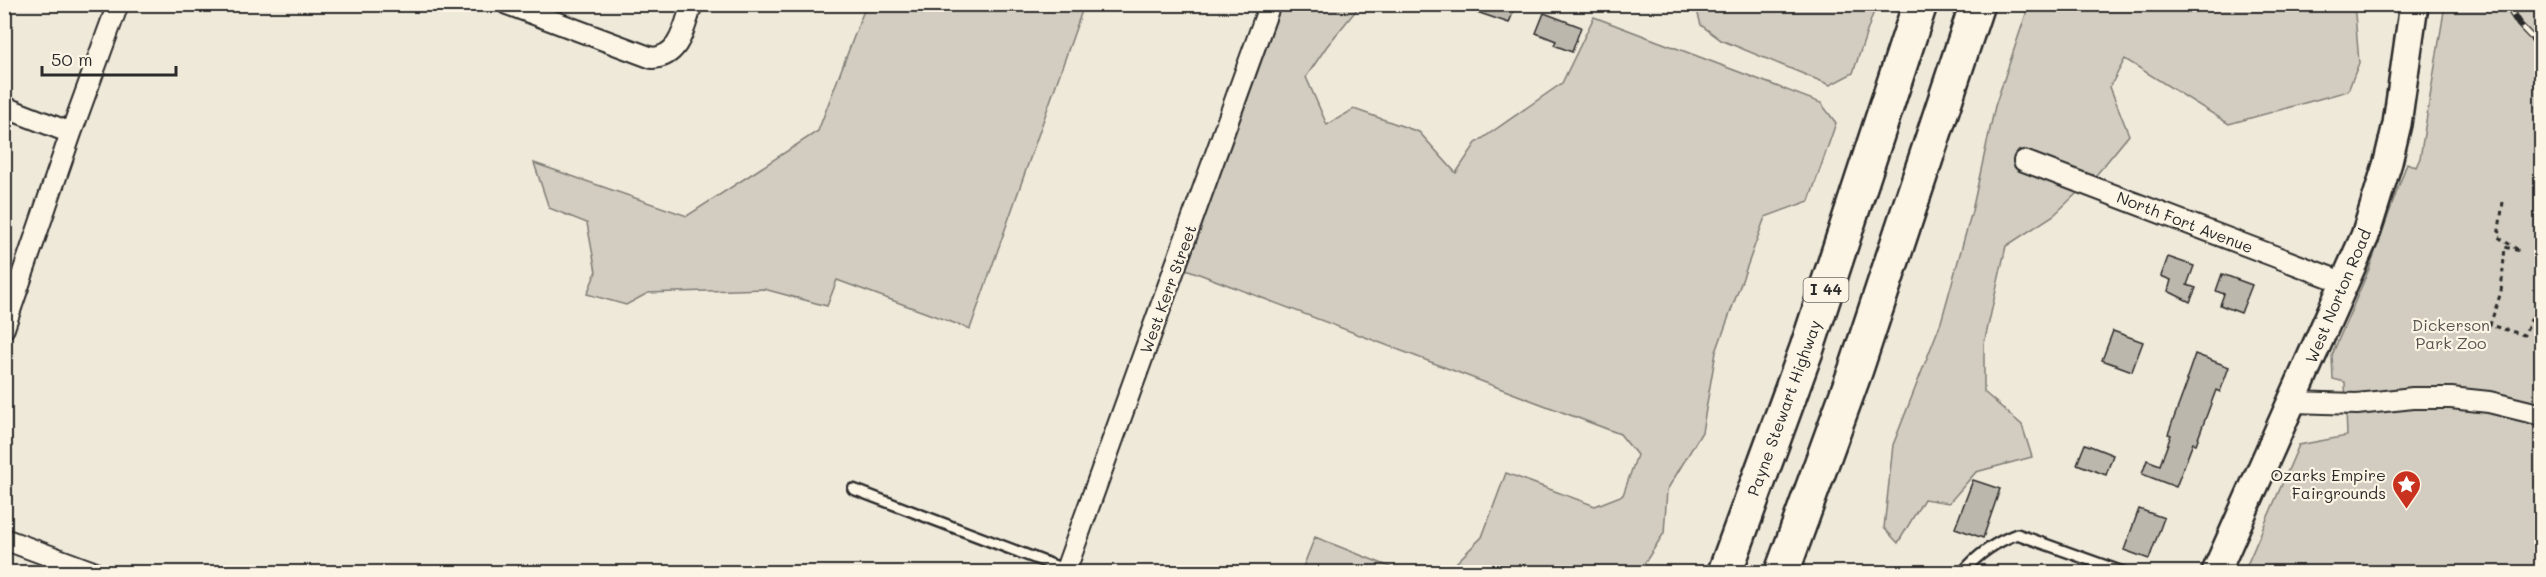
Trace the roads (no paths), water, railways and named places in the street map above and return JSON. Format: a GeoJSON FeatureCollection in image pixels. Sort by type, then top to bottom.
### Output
{"type":"FeatureCollection","features":[{"type":"Feature","properties":{"kind":"highway","name":"Payne Stewart Highway"},"geometry":{"type":"LineString","coordinates":[[1725,573],[1807,348],[1920,4]]}},
{"type":"Feature","properties":{"kind":"highway"},"geometry":{"type":"LineString","coordinates":[[1782,573],[1856,369],[1977,4]]}},
{"type":"Feature","properties":{"kind":"main road","name":"West Norton Road"},"geometry":{"type":"LineString","coordinates":[[2216,573],[2365,236],[2388,162],[2404,86],[2414,4]]}},
{"type":"Feature","properties":{"kind":"street"},"geometry":{"type":"LineString","coordinates":[[4,328],[118,4]]}},
{"type":"Feature","properties":{"kind":"street"},"geometry":{"type":"LineString","coordinates":[[507,4],[652,58],[663,57],[678,45],[692,4]]}},
{"type":"Feature","properties":{"kind":"street","name":"West Kerr Street"},"geometry":{"type":"LineString","coordinates":[[1066,571],[1270,4]]}},
{"type":"Feature","properties":{"kind":"street"},"geometry":{"type":"LineString","coordinates":[[4,107],[71,133]]}},
{"type":"Feature","properties":{"kind":"street","name":"North Fort Avenue"},"geometry":{"type":"LineString","coordinates":[[2024,161],[2345,283]]}},
{"type":"Feature","properties":{"kind":"street"},"geometry":{"type":"LineString","coordinates":[[2292,402],[2358,405],[2413,398],[2451,398],[2489,402],[2541,415]]}},
{"type":"Feature","properties":{"kind":"street"},"geometry":{"type":"LineString","coordinates":[[4,539],[93,573]]}},
{"type":"Feature","properties":{"kind":"lane"},"geometry":{"type":"LineString","coordinates":[[853,489],[1066,571]]}},
{"type":"Feature","properties":{"kind":"lane"},"geometry":{"type":"LineString","coordinates":[[1963,573],[1987,550],[2017,534],[2123,573]]}},
{"type":"Feature","properties":{"kind":"railway"},"geometry":{"type":"LineString","coordinates":[[2506,4],[2519,24],[2542,48]]}},
{"type":"Feature","properties":{"kind":"place","name":"Ozarks Empire Fairgrounds"},"geometry":{"type":"Point","coordinates":[2407,510]}},
{"type":"Feature","properties":{"kind":"park label","name":"Dickerson Park Zoo"},"geometry":{"type":"Point","coordinates":[2451,334]}}]}
